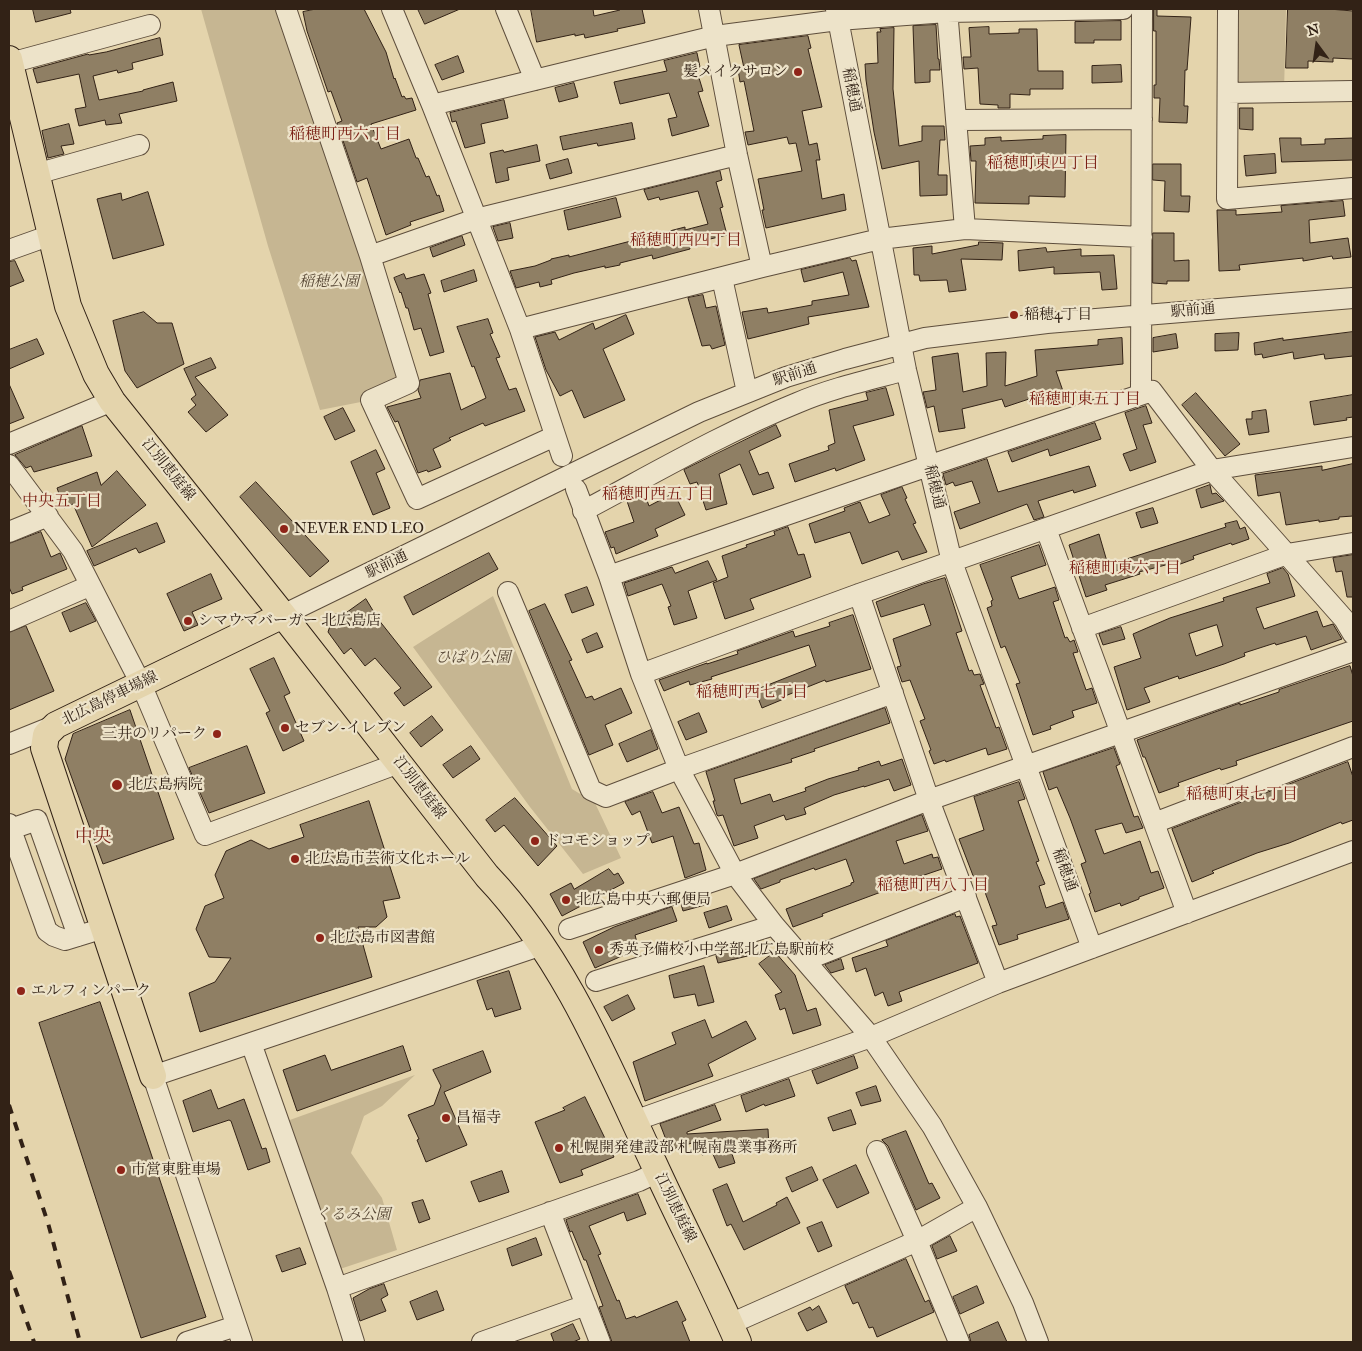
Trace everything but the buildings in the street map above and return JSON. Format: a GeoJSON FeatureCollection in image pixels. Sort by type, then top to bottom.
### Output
{"type":"FeatureCollection","features":[{"type":"Feature","properties":{"kind":"main road","name":"江別恵庭線"},"geometry":{"type":"LineString","coordinates":[[9,61],[68,306],[96,374],[112,401],[283,615],[487,876],[507,898],[542,945],[593,1034],[734,1333]]}},
{"type":"Feature","properties":{"kind":"main road","name":"北広島停車場線"},"geometry":{"type":"LineString","coordinates":[[153,1076],[44,748],[46,735],[56,726],[283,615]]}},
{"type":"Feature","properties":{"kind":"street"},"geometry":{"type":"LineString","coordinates":[[286,9],[370,256],[408,383],[371,400],[417,499],[555,436]]}},
{"type":"Feature","properties":{"kind":"street"},"geometry":{"type":"LineString","coordinates":[[392,9],[432,105],[520,330],[562,456]]}},
{"type":"Feature","properties":{"kind":"street"},"geometry":{"type":"LineString","coordinates":[[506,9],[535,80]]}},
{"type":"Feature","properties":{"kind":"street"},"geometry":{"type":"LineString","coordinates":[[709,9],[737,155],[762,267]]}},
{"type":"Feature","properties":{"kind":"street"},"geometry":{"type":"LineString","coordinates":[[432,105],[715,36],[837,14],[1123,9]]}},
{"type":"Feature","properties":{"kind":"street"},"geometry":{"type":"LineString","coordinates":[[1141,394],[1142,9]]}},
{"type":"Feature","properties":{"kind":"street"},"geometry":{"type":"LineString","coordinates":[[1228,9],[1227,199],[1353,188]]}},
{"type":"Feature","properties":{"kind":"street"},"geometry":{"type":"LineString","coordinates":[[947,11],[965,229]]}},
{"type":"Feature","properties":{"kind":"street","name":"稲穂通"},"geometry":{"type":"LineString","coordinates":[[837,14],[906,370],[952,562],[1092,948]]}},
{"type":"Feature","properties":{"kind":"street"},"geometry":{"type":"LineString","coordinates":[[9,61],[150,26]]}},
{"type":"Feature","properties":{"kind":"street"},"geometry":{"type":"LineString","coordinates":[[1228,93],[1353,91]]}},
{"type":"Feature","properties":{"kind":"street"},"geometry":{"type":"LineString","coordinates":[[957,120],[1142,119]]}},
{"type":"Feature","properties":{"kind":"street"},"geometry":{"type":"LineString","coordinates":[[36,174],[139,145]]}},
{"type":"Feature","properties":{"kind":"street"},"geometry":{"type":"LineString","coordinates":[[370,256],[476,219],[737,155]]}},
{"type":"Feature","properties":{"kind":"street"},"geometry":{"type":"LineString","coordinates":[[520,330],[762,267],[880,239],[965,229],[1142,237]]}},
{"type":"Feature","properties":{"kind":"street"},"geometry":{"type":"LineString","coordinates":[[9,250],[51,235]]}},
{"type":"Feature","properties":{"kind":"street"},"geometry":{"type":"LineString","coordinates":[[722,278],[747,392]]}},
{"type":"Feature","properties":{"kind":"street","name":"駅前通"},"geometry":{"type":"LineString","coordinates":[[283,615],[699,412],[747,392],[812,369],[925,338],[1047,323],[1353,298]]}},
{"type":"Feature","properties":{"kind":"street"},"geometry":{"type":"LineString","coordinates":[[583,511],[709,445],[797,402],[906,370]]}},
{"type":"Feature","properties":{"kind":"street"},"geometry":{"type":"LineString","coordinates":[[609,576],[1152,391],[1212,470],[1344,619],[1353,634]]}},
{"type":"Feature","properties":{"kind":"street"},"geometry":{"type":"LineString","coordinates":[[9,444],[112,401]]}},
{"type":"Feature","properties":{"kind":"street"},"geometry":{"type":"LineString","coordinates":[[641,674],[859,594],[1046,530],[1212,470],[1353,447]]}},
{"type":"Feature","properties":{"kind":"street"},"geometry":{"type":"LineString","coordinates":[[9,465],[73,551],[89,586],[141,684],[205,835],[399,763]]}},
{"type":"Feature","properties":{"kind":"street"},"geometry":{"type":"LineString","coordinates":[[576,489],[609,576],[641,674],[679,769],[735,874],[774,925],[871,1037],[932,1126],[978,1207],[1023,1302],[1038,1342]]}},
{"type":"Feature","properties":{"kind":"street"},"geometry":{"type":"LineString","coordinates":[[9,532],[48,516]]}},
{"type":"Feature","properties":{"kind":"street"},"geometry":{"type":"LineString","coordinates":[[1046,530],[1187,913]]}},
{"type":"Feature","properties":{"kind":"street"},"geometry":{"type":"LineString","coordinates":[[1082,628],[1287,554],[1353,543]]}},
{"type":"Feature","properties":{"kind":"street"},"geometry":{"type":"LineString","coordinates":[[9,621],[89,586]]}},
{"type":"Feature","properties":{"kind":"street"},"geometry":{"type":"LineString","coordinates":[[508,592],[591,790],[606,797],[893,693]]}},
{"type":"Feature","properties":{"kind":"street"},"geometry":{"type":"LineString","coordinates":[[859,594],[929,800],[998,983]]}},
{"type":"Feature","properties":{"kind":"street"},"geometry":{"type":"LineString","coordinates":[[569,929],[735,874],[929,800],[1353,652]]}},
{"type":"Feature","properties":{"kind":"street"},"geometry":{"type":"LineString","coordinates":[[9,744],[56,726]]}},
{"type":"Feature","properties":{"kind":"street"},"geometry":{"type":"LineString","coordinates":[[1154,823],[1353,747]]}},
{"type":"Feature","properties":{"kind":"street"},"geometry":{"type":"LineString","coordinates":[[78,936],[37,820],[10,827],[47,931],[65,940],[78,936],[104,928]]}},
{"type":"Feature","properties":{"kind":"street"},"geometry":{"type":"LineString","coordinates":[[634,1121],[871,1037],[998,983],[1353,851]]}},
{"type":"Feature","properties":{"kind":"street"},"geometry":{"type":"LineString","coordinates":[[806,960],[966,897]]}},
{"type":"Feature","properties":{"kind":"street"},"geometry":{"type":"LineString","coordinates":[[596,981],[774,925]]}},
{"type":"Feature","properties":{"kind":"street"},"geometry":{"type":"LineString","coordinates":[[187,1342],[239,1334],[153,1076],[542,945]]}},
{"type":"Feature","properties":{"kind":"street"},"geometry":{"type":"LineString","coordinates":[[252,1043],[354,1342]]}},
{"type":"Feature","properties":{"kind":"street"},"geometry":{"type":"LineString","coordinates":[[877,1151],[959,1342]]}},
{"type":"Feature","properties":{"kind":"street"},"geometry":{"type":"LineString","coordinates":[[337,1288],[639,1181],[658,1172]]}},
{"type":"Feature","properties":{"kind":"street"},"geometry":{"type":"LineString","coordinates":[[734,1333],[917,1241],[978,1207]]}},
{"type":"Feature","properties":{"kind":"street"},"geometry":{"type":"LineString","coordinates":[[550,1212],[600,1342]]}},
{"type":"Feature","properties":{"kind":"street"},"geometry":{"type":"LineString","coordinates":[[482,1342],[586,1305]]}},
{"type":"Feature","properties":{"kind":"green space","name":"稲穂公園"},"geometry":{"type":"Polygon","coordinates":[[[201,9],[286,9],[409,383],[371,400],[320,410],[268,246],[201,9]]]}},
{"type":"Feature","properties":{"kind":"green space"},"geometry":{"type":"Polygon","coordinates":[[[1228,9],[1286,9],[1284,92],[1228,93],[1228,9]]]}},
{"type":"Feature","properties":{"kind":"green space","name":"ひばり公園"},"geometry":{"type":"Polygon","coordinates":[[[493,596],[572,789],[595,803],[621,858],[583,874],[530,807],[413,647],[493,596]]]}},
{"type":"Feature","properties":{"kind":"green space","name":"くるみ公園"},"geometry":{"type":"Polygon","coordinates":[[[415,1075],[382,1106],[364,1116],[351,1153],[382,1198],[397,1250],[337,1270],[287,1121],[415,1075]]]}},
{"type":"Feature","properties":{"kind":"railway"},"geometry":{"type":"LineString","coordinates":[[9,1105],[48,1223],[80,1342]]}},
{"type":"Feature","properties":{"kind":"railway"},"geometry":{"type":"LineString","coordinates":[[9,1271],[34,1342]]}},
{"type":"Feature","properties":{"kind":"place","name":"髪メイクサロン"},"geometry":{"type":"Point","coordinates":[798,72]}},
{"type":"Feature","properties":{"kind":"place","name":"稲穂4丁目"},"geometry":{"type":"Point","coordinates":[1014,315]}},
{"type":"Feature","properties":{"kind":"place","name":"NEVER END LEO"},"geometry":{"type":"Point","coordinates":[284,529]}},
{"type":"Feature","properties":{"kind":"place","name":"シマウマバーガー 北広島店"},"geometry":{"type":"Point","coordinates":[188,621]}},
{"type":"Feature","properties":{"kind":"place","name":"セブン-イレブン"},"geometry":{"type":"Point","coordinates":[285,728]}},
{"type":"Feature","properties":{"kind":"place","name":"三井のリパーク"},"geometry":{"type":"Point","coordinates":[217,734]}},
{"type":"Feature","properties":{"kind":"place","name":"北広島病院"},"geometry":{"type":"Point","coordinates":[117,785]}},
{"type":"Feature","properties":{"kind":"place","name":"ドコモショップ"},"geometry":{"type":"Point","coordinates":[535,841]}},
{"type":"Feature","properties":{"kind":"place","name":"北広島市芸術文化ホール"},"geometry":{"type":"Point","coordinates":[295,859]}},
{"type":"Feature","properties":{"kind":"place","name":"北広島中央六郵便局"},"geometry":{"type":"Point","coordinates":[566,900]}},
{"type":"Feature","properties":{"kind":"place","name":"北広島市図書館"},"geometry":{"type":"Point","coordinates":[320,938]}},
{"type":"Feature","properties":{"kind":"place","name":"秀英予備校小中学部北広島駅前校"},"geometry":{"type":"Point","coordinates":[599,950]}},
{"type":"Feature","properties":{"kind":"place","name":"エルフィンパーク"},"geometry":{"type":"Point","coordinates":[21,991]}},
{"type":"Feature","properties":{"kind":"place","name":"昌福寺"},"geometry":{"type":"Point","coordinates":[446,1118]}},
{"type":"Feature","properties":{"kind":"place","name":"札幌開発建設部 札幌南農業事務所"},"geometry":{"type":"Point","coordinates":[559,1148]}},
{"type":"Feature","properties":{"kind":"place","name":"市営東駐車場"},"geometry":{"type":"Point","coordinates":[121,1170]}},
{"type":"Feature","properties":{"kind":"district","name":"稲穂町西六丁目"},"geometry":{"type":"Point","coordinates":[345,135]}},
{"type":"Feature","properties":{"kind":"district","name":"稲穂町東四丁目"},"geometry":{"type":"Point","coordinates":[1043,164]}},
{"type":"Feature","properties":{"kind":"district","name":"稲穂町西四丁目"},"geometry":{"type":"Point","coordinates":[686,241]}},
{"type":"Feature","properties":{"kind":"district","name":"稲穂町東五丁目"},"geometry":{"type":"Point","coordinates":[1085,400]}},
{"type":"Feature","properties":{"kind":"district","name":"稲穂町西五丁目"},"geometry":{"type":"Point","coordinates":[658,495]}},
{"type":"Feature","properties":{"kind":"district","name":"中央五丁目"},"geometry":{"type":"Point","coordinates":[62,502]}},
{"type":"Feature","properties":{"kind":"district","name":"稲穂町東六丁目"},"geometry":{"type":"Point","coordinates":[1125,569]}},
{"type":"Feature","properties":{"kind":"district","name":"稲穂町西七丁目"},"geometry":{"type":"Point","coordinates":[752,693]}},
{"type":"Feature","properties":{"kind":"district","name":"稲穂町東七丁目"},"geometry":{"type":"Point","coordinates":[1242,795]}},
{"type":"Feature","properties":{"kind":"district","name":"中央"},"geometry":{"type":"Point","coordinates":[93,838]}},
{"type":"Feature","properties":{"kind":"district","name":"稲穂町西八丁目"},"geometry":{"type":"Point","coordinates":[933,886]}}]}
